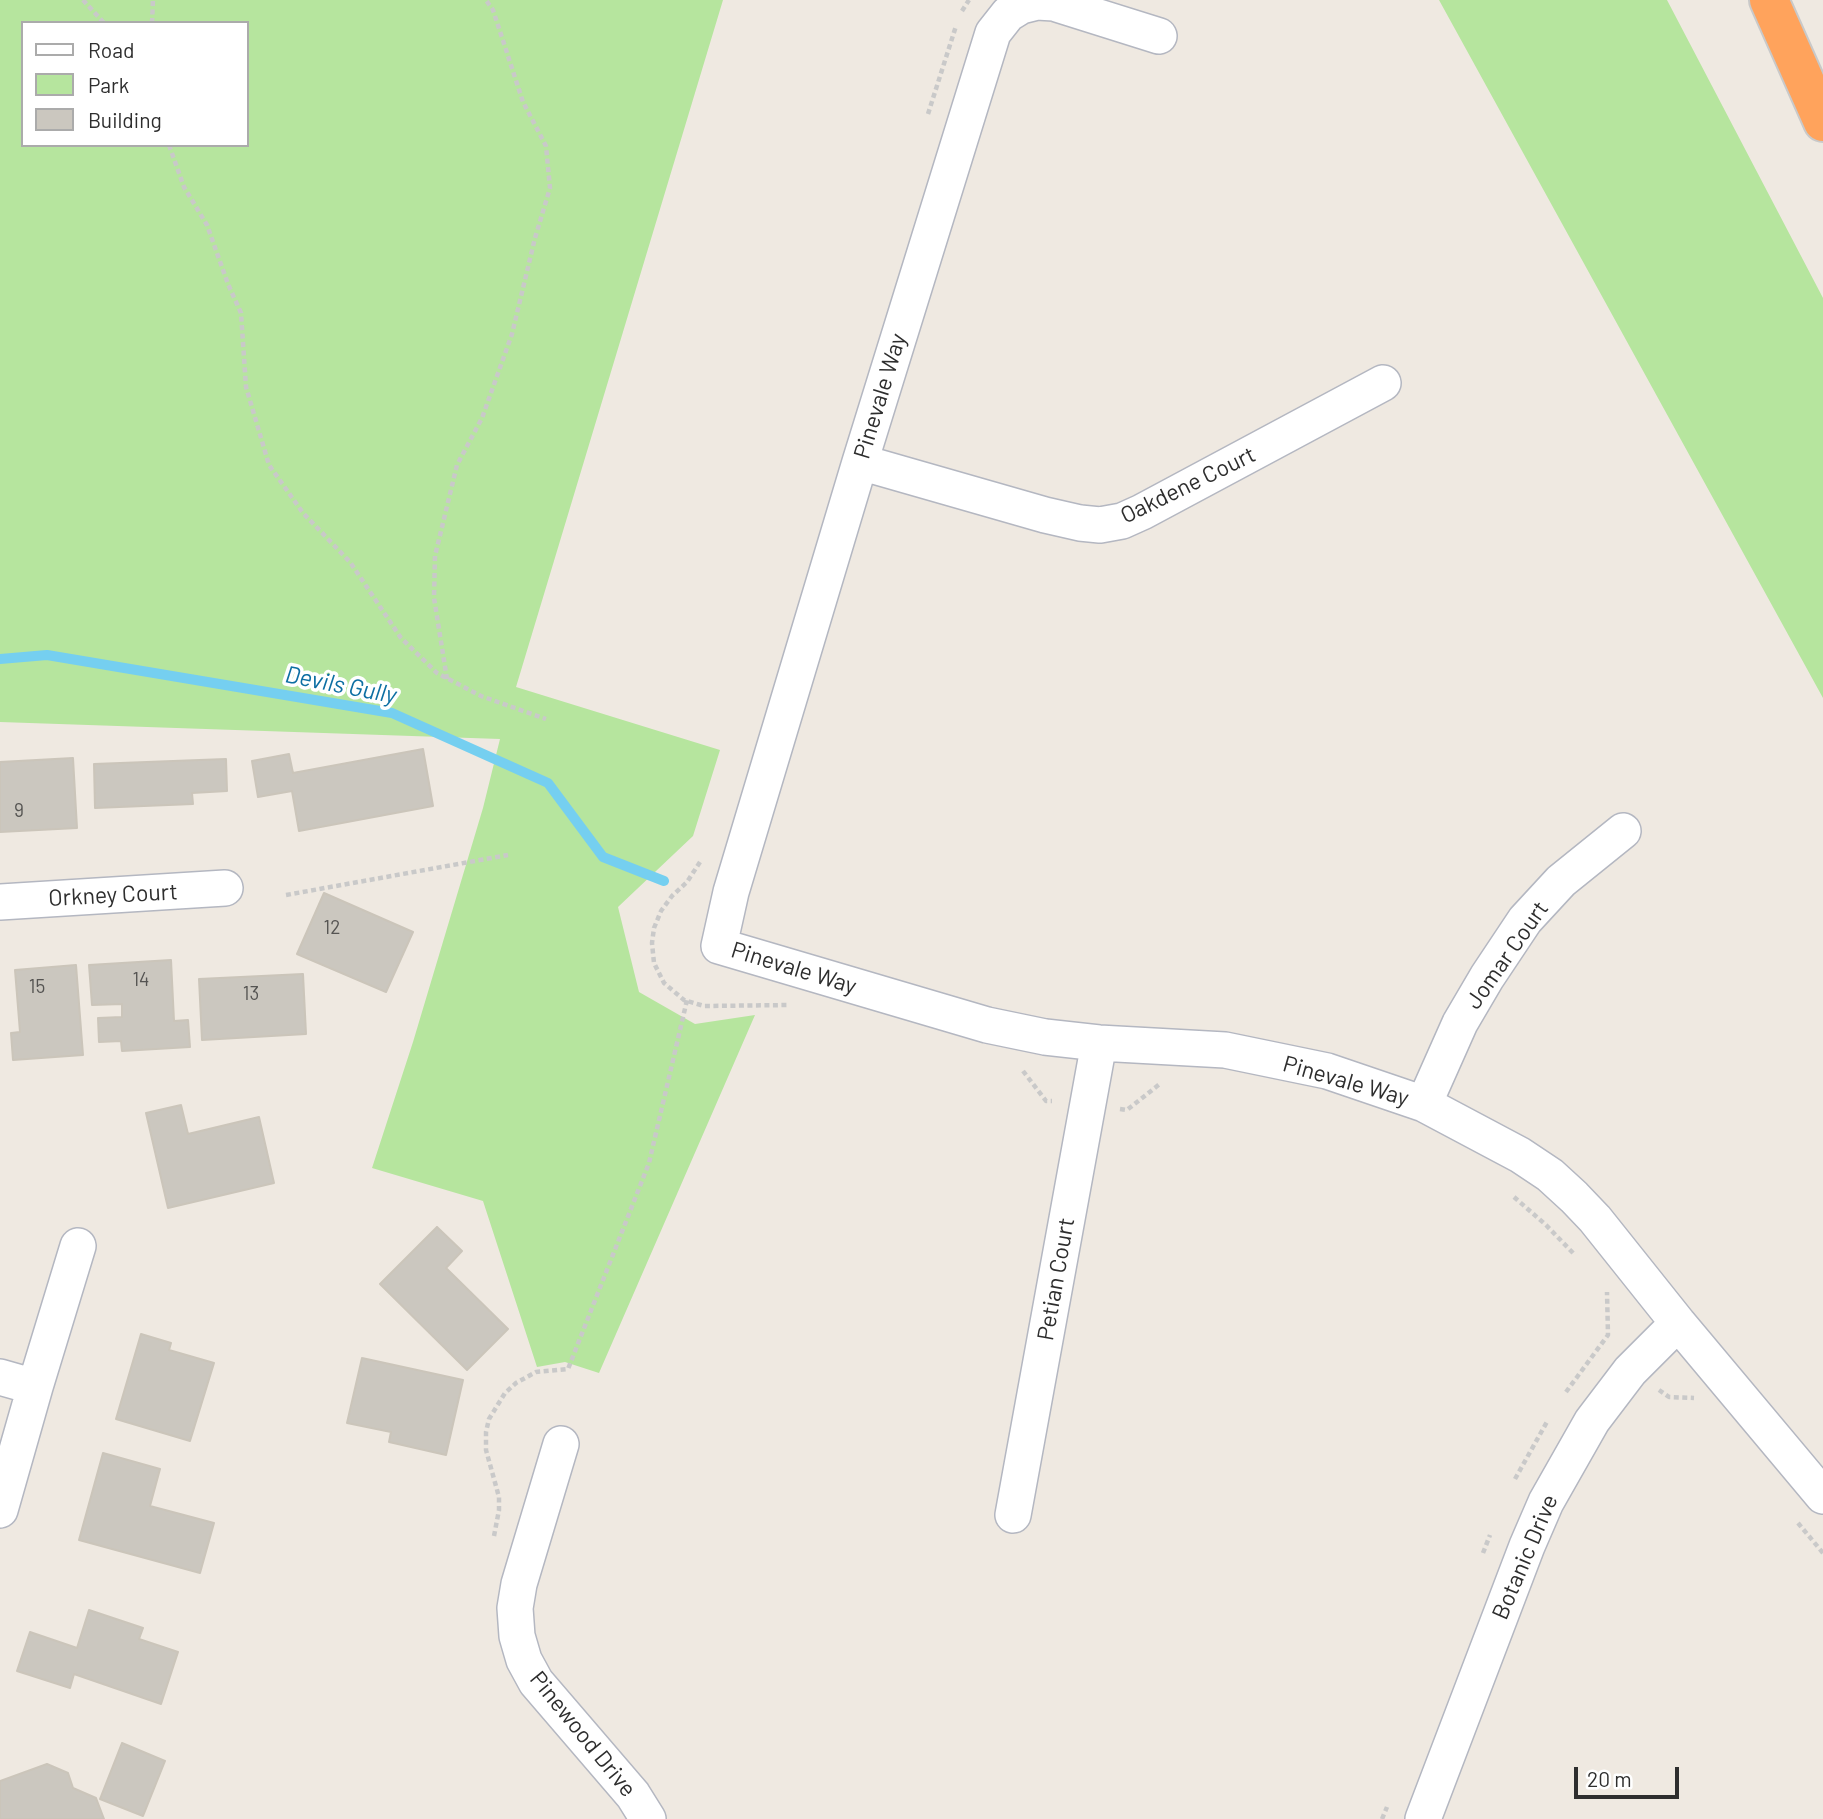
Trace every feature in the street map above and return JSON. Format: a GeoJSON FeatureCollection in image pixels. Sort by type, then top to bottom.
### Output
{"type":"FeatureCollection","features":[{"type":"Feature","properties":{"kind":"highway"},"geometry":{"type":"LineString","coordinates":[[1769,0],[1823,122]]}},
{"type":"Feature","properties":{"kind":"street","name":"Pinevale Way"},"geometry":{"type":"LineString","coordinates":[[1159,36],[1054,3],[1037,2],[1021,6],[998,24],[985,54],[860,462],[731,892],[719,946],[987,1025],[1045,1037],[1098,1043],[1225,1050],[1327,1071],[1424,1104],[1520,1155],[1550,1175],[1594,1219],[1678,1323],[1817,1475]]}},
{"type":"Feature","properties":{"kind":"street","name":"Oakdene Court"},"geometry":{"type":"LineString","coordinates":[[860,462],[1045,515],[1100,525],[1122,521],[1142,512],[1383,383]]}},
{"type":"Feature","properties":{"kind":"street","name":"Jomar Court"},"geometry":{"type":"LineString","coordinates":[[1424,1104],[1460,1023],[1487,976],[1525,920],[1561,881],[1623,831]]}},
{"type":"Feature","properties":{"kind":"street","name":"Orkney Court"},"geometry":{"type":"LineString","coordinates":[[0,902],[225,888]]}},
{"type":"Feature","properties":{"kind":"street","name":"Petian Court"},"geometry":{"type":"LineString","coordinates":[[1013,1515],[1098,1043]]}},
{"type":"Feature","properties":{"kind":"street"},"geometry":{"type":"LineString","coordinates":[[0,1510],[78,1246]]}},
{"type":"Feature","properties":{"kind":"street","name":"Botanic Drive"},"geometry":{"type":"LineString","coordinates":[[1423,1819],[1546,1502],[1592,1421],[1630,1371],[1678,1323]]}},
{"type":"Feature","properties":{"kind":"street"},"geometry":{"type":"LineString","coordinates":[[0,1377],[35,1387]]}},
{"type":"Feature","properties":{"kind":"street","name":"Pinewood Drive"},"geometry":{"type":"LineString","coordinates":[[561,1444],[519,1584],[517,1636],[524,1660],[536,1682],[633,1795],[648,1819]]}},
{"type":"Feature","properties":{"kind":"path"},"geometry":{"type":"LineString","coordinates":[[83,0],[102,21]]}},
{"type":"Feature","properties":{"kind":"path"},"geometry":{"type":"LineString","coordinates":[[152,21],[153,0]]}},
{"type":"Feature","properties":{"kind":"path"},"geometry":{"type":"LineString","coordinates":[[447,679],[434,598],[438,544],[457,465],[482,418],[512,334],[550,188],[546,146],[523,102],[493,10],[486,0]]}},
{"type":"Feature","properties":{"kind":"path"},"geometry":{"type":"LineString","coordinates":[[170,147],[184,187],[207,225],[241,313],[246,387],[269,466],[303,513],[350,562],[401,638],[437,673],[481,696],[546,719]]}},
{"type":"Feature","properties":{"kind":"path"},"geometry":{"type":"LineString","coordinates":[[705,853],[687,882],[661,911],[654,928],[654,963],[664,983],[684,1000],[704,1006],[798,1007]]}},
{"type":"Feature","properties":{"kind":"path"},"geometry":{"type":"LineString","coordinates":[[286,895],[508,855]]}},
{"type":"Feature","properties":{"kind":"path"},"geometry":{"type":"LineString","coordinates":[[1013,1069],[1026,1072],[1046,1101],[1127,1110],[1159,1083],[1172,1084]]}},
{"type":"Feature","properties":{"kind":"path"},"geometry":{"type":"LineString","coordinates":[[1511,1194],[1546,1225],[1582,1263]]}},
{"type":"Feature","properties":{"kind":"path"},"geometry":{"type":"LineString","coordinates":[[1599,1283],[1608,1293]]}},
{"type":"Feature","properties":{"kind":"path"},"geometry":{"type":"LineString","coordinates":[[1597,1350],[1669,1397],[1694,1397],[1702,1407]]}},
{"type":"Feature","properties":{"kind":"green space"},"geometry":{"type":"Polygon","coordinates":[[[0,0],[723,0],[516,687],[720,750],[693,836],[618,907],[639,992],[695,1024],[755,1015],[599,1373],[565,1362],[537,1367],[483,1201],[372,1168],[483,808],[500,739],[0,722],[0,0]]]}},
{"type":"Feature","properties":{"kind":"green space"},"geometry":{"type":"Polygon","coordinates":[[[1439,0],[1667,0],[1823,298],[1823,698],[1439,0]]]}},
{"type":"Feature","properties":{"kind":"building"},"geometry":{"type":"Polygon","coordinates":[[[423,749],[433,806],[299,831],[292,791],[258,797],[252,761],[289,754],[293,773],[423,749]]]}},
{"type":"Feature","properties":{"kind":"building"},"geometry":{"type":"Polygon","coordinates":[[[73,758],[77,828],[0,832],[0,762],[73,758]]]}},
{"type":"Feature","properties":{"kind":"building"},"geometry":{"type":"Polygon","coordinates":[[[226,759],[227,791],[192,793],[193,804],[95,808],[94,764],[226,759]]]}},
{"type":"Feature","properties":{"kind":"building"},"geometry":{"type":"Polygon","coordinates":[[[324,893],[413,932],[386,992],[297,954],[324,893]]]}},
{"type":"Feature","properties":{"kind":"building"},"geometry":{"type":"Polygon","coordinates":[[[171,960],[174,1021],[188,1020],[190,1047],[122,1051],[121,1041],[99,1042],[98,1018],[122,1017],[122,1004],[92,1005],[89,965],[171,960]]]}},
{"type":"Feature","properties":{"kind":"building"},"geometry":{"type":"Polygon","coordinates":[[[76,965],[83,1055],[13,1060],[11,1033],[20,1032],[15,970],[76,965]]]}},
{"type":"Feature","properties":{"kind":"building"},"geometry":{"type":"Polygon","coordinates":[[[303,974],[306,1034],[202,1040],[199,979],[303,974]]]}},
{"type":"Feature","properties":{"kind":"building"},"geometry":{"type":"Polygon","coordinates":[[[181,1105],[188,1134],[259,1117],[274,1183],[168,1208],[146,1113],[181,1105]]]}},
{"type":"Feature","properties":{"kind":"building"},"geometry":{"type":"Polygon","coordinates":[[[437,1227],[462,1251],[446,1268],[508,1329],[467,1370],[380,1284],[437,1227]]]}},
{"type":"Feature","properties":{"kind":"building"},"geometry":{"type":"Polygon","coordinates":[[[141,1334],[171,1343],[169,1350],[214,1363],[190,1441],[116,1419],[141,1334]]]}},
{"type":"Feature","properties":{"kind":"building"},"geometry":{"type":"Polygon","coordinates":[[[362,1358],[463,1380],[446,1455],[389,1442],[391,1432],[347,1423],[362,1358]]]}},
{"type":"Feature","properties":{"kind":"building"},"geometry":{"type":"Polygon","coordinates":[[[103,1453],[160,1469],[150,1506],[214,1523],[200,1573],[79,1540],[103,1453]]]}},
{"type":"Feature","properties":{"kind":"building"},"geometry":{"type":"Polygon","coordinates":[[[89,1610],[143,1628],[139,1639],[178,1652],[161,1704],[74,1674],[70,1688],[17,1671],[30,1632],[77,1648],[89,1610]]]}},
{"type":"Feature","properties":{"kind":"building"},"geometry":{"type":"Polygon","coordinates":[[[122,1743],[165,1761],[143,1816],[100,1799],[122,1743]]]}},
{"type":"Feature","properties":{"kind":"building"},"geometry":{"type":"Polygon","coordinates":[[[47,1764],[68,1773],[73,1788],[96,1798],[104,1819],[0,1819],[0,1781],[47,1764]]]}},
{"type":"Feature","properties":{"kind":"waterway","name":"Devils Gully"},"geometry":{"type":"LineString","coordinates":[[0,659],[47,655],[392,713],[548,783],[603,857],[664,881]]}}]}
